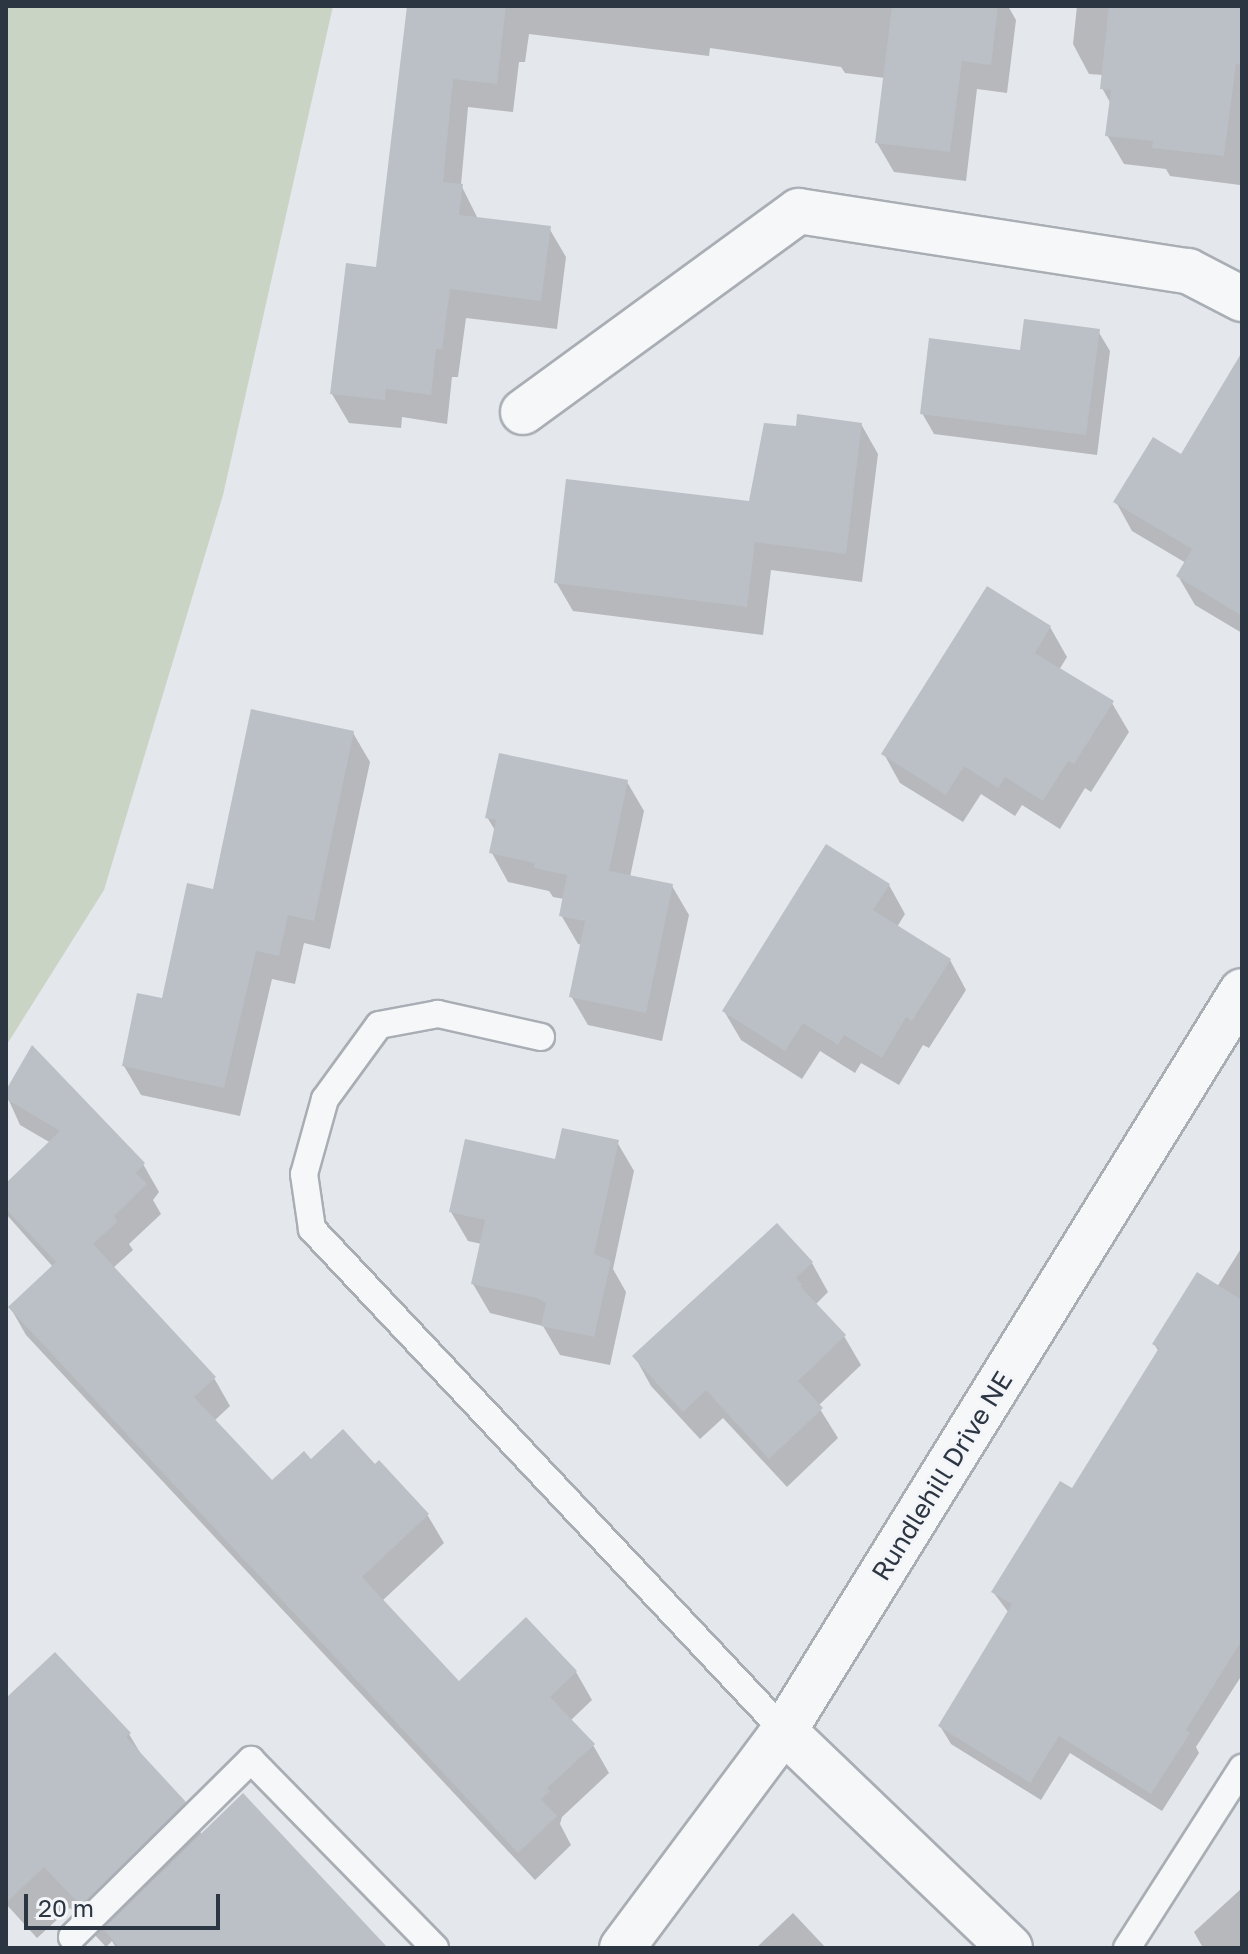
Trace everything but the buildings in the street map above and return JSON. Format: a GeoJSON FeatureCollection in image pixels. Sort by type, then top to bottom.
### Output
{"type":"FeatureCollection","features":[{"type":"Feature","properties":{"kind":"street"},"geometry":{"type":"LineString","coordinates":[[523,412],[799,211],[1188,271],[1242,299]]}},
{"type":"Feature","properties":{"kind":"street","name":"Rundlehill Drive NE"},"geometry":{"type":"LineString","coordinates":[[622,1948],[784,1731],[1242,991]]}},
{"type":"Feature","properties":{"kind":"street"},"geometry":{"type":"LineString","coordinates":[[784,1731],[1010,1948]]}},
{"type":"Feature","properties":{"kind":"lane"},"geometry":{"type":"LineString","coordinates":[[541,1037],[438,1014],[379,1025],[325,1099],[304,1174],[312,1229],[784,1731]]}},
{"type":"Feature","properties":{"kind":"lane"},"geometry":{"type":"LineString","coordinates":[[72,1937],[251,1760],[435,1948]]}},
{"type":"Feature","properties":{"kind":"lane"},"geometry":{"type":"LineString","coordinates":[[1127,1948],[1242,1768]]}},
{"type":"Feature","properties":{"kind":"green space"},"geometry":{"type":"Polygon","coordinates":[[[6,6],[333,6],[223,495],[104,890],[6,1046],[6,6]]]}}]}
